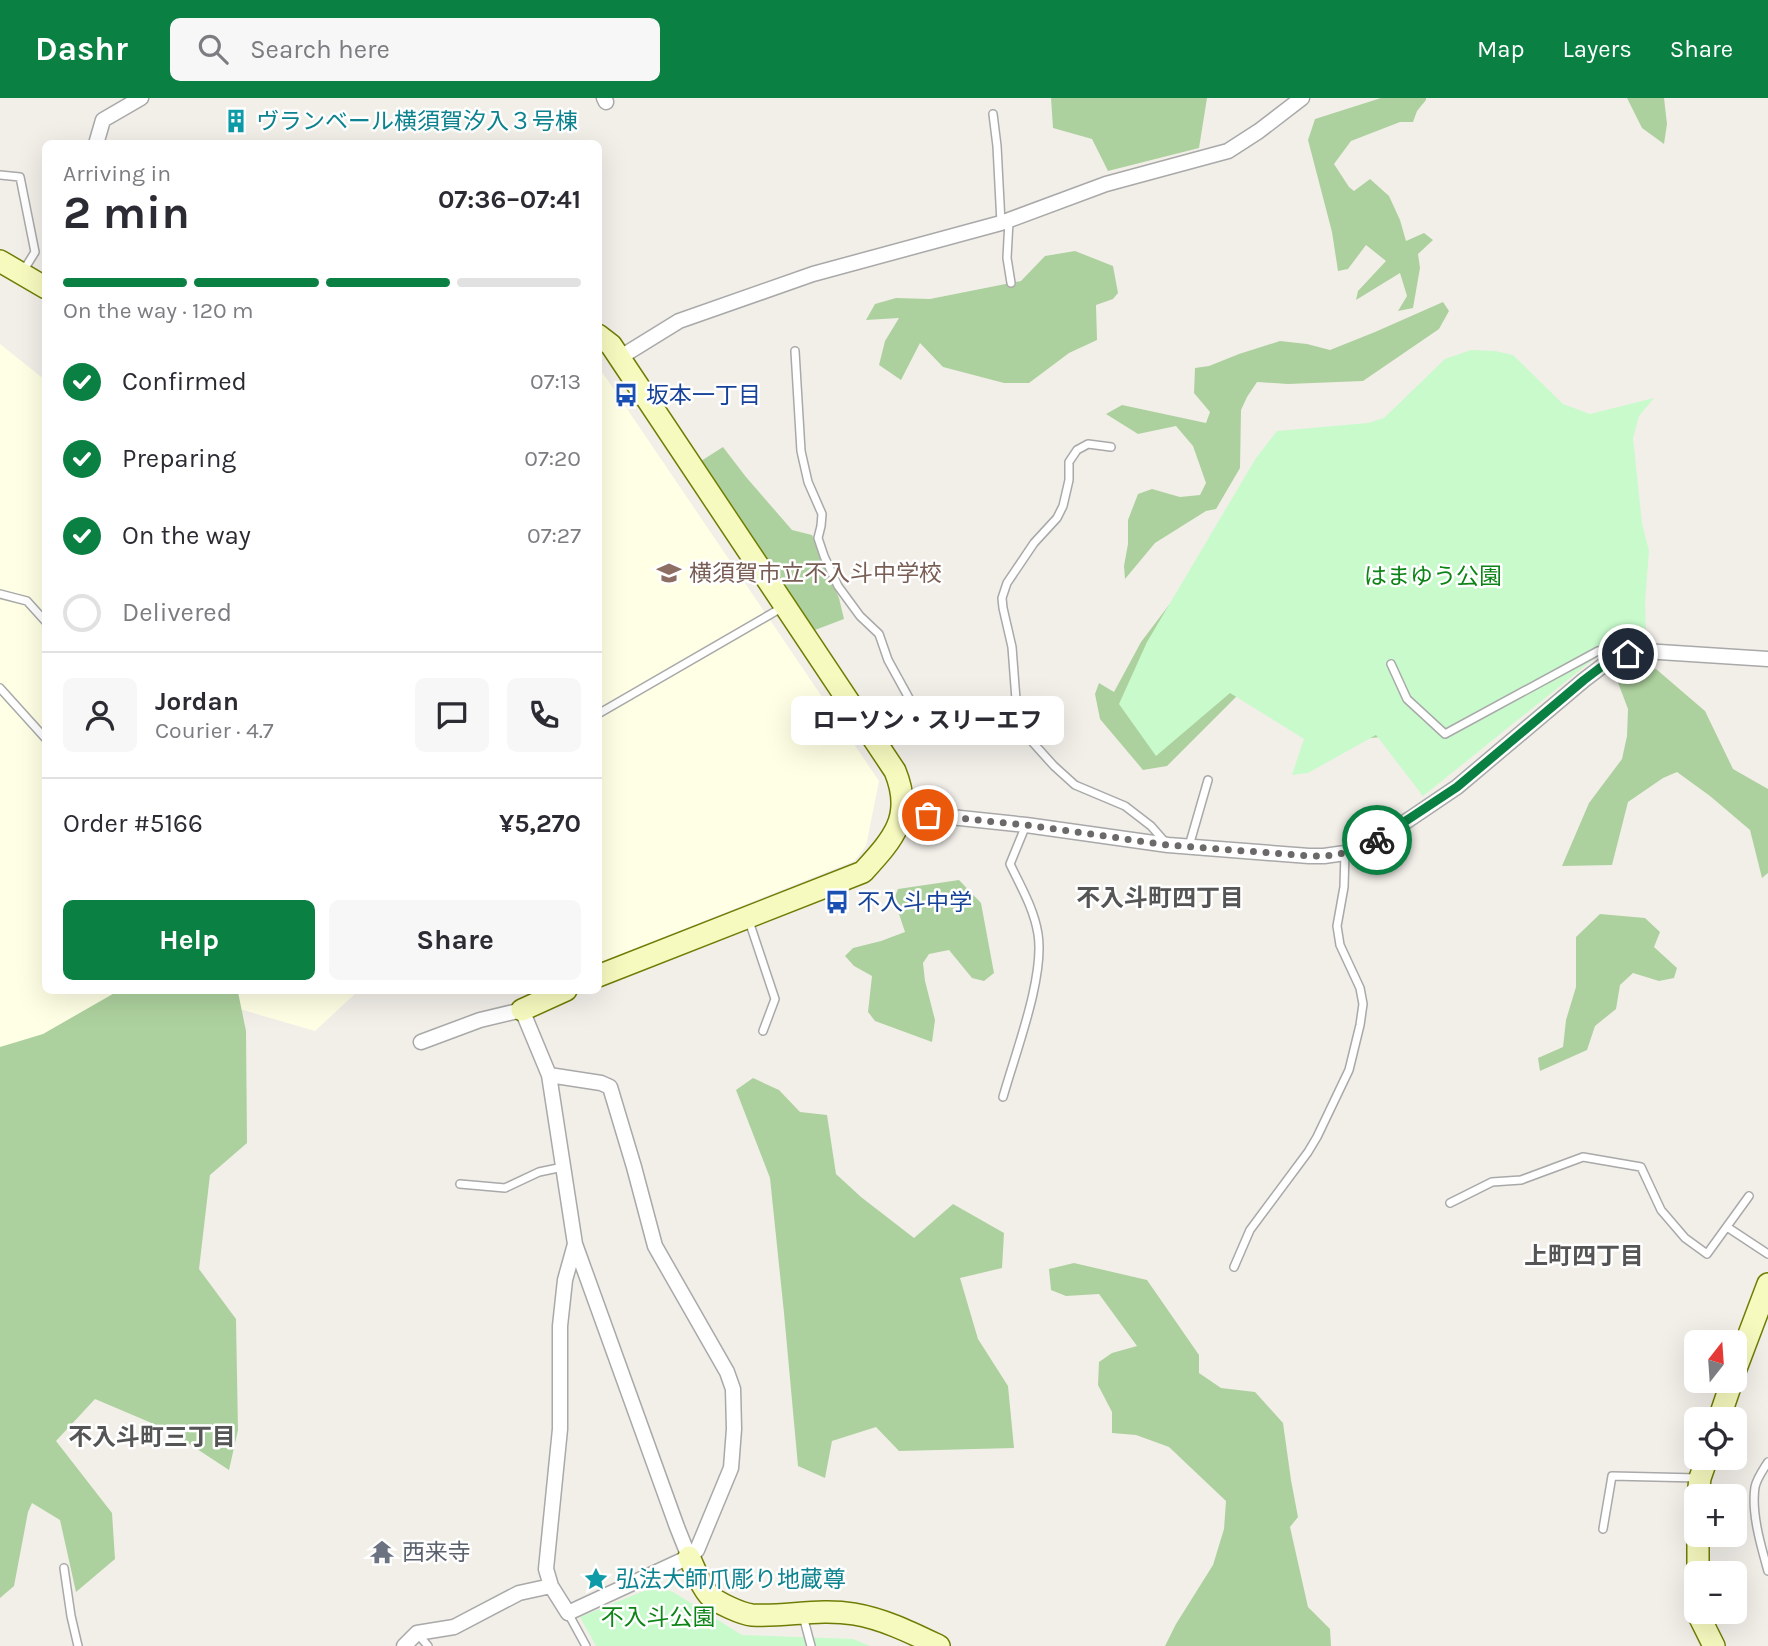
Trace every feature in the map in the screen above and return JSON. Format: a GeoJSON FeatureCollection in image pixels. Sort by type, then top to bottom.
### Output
{"type":"FeatureCollection","features":[{"type":"Feature","properties":{"kind":"street"},"geometry":{"type":"LineString","coordinates":[[97,140],[103,120],[141,98]]}},
{"type":"Feature","properties":{"kind":"street"},"geometry":{"type":"LineString","coordinates":[[619,358],[679,321],[813,274],[1005,221],[1106,184],[1228,151],[1302,98]]}},
{"type":"Feature","properties":{"kind":"street"},"geometry":{"type":"LineString","coordinates":[[0,261],[42,286]]}},
{"type":"Feature","properties":{"kind":"street"},"geometry":{"type":"LineString","coordinates":[[602,338],[611,345],[894,771],[901,787],[903,812],[893,836],[863,872],[602,974]]}},
{"type":"Feature","properties":{"kind":"street"},"geometry":{"type":"LineString","coordinates":[[903,812],[1189,847],[1310,856],[1345,853],[1362,848],[1389,833],[1457,787],[1613,658],[1644,651],[1768,659]]}},
{"type":"Feature","properties":{"kind":"street"},"geometry":{"type":"LineString","coordinates":[[421,1042],[480,1020],[522,1010],[557,994]]}},
{"type":"Feature","properties":{"kind":"street"},"geometry":{"type":"LineString","coordinates":[[522,1010],[549,1075],[575,1244],[677,1527],[700,1581],[710,1595],[727,1606],[750,1615],[802,1612],[856,1614],[895,1626],[939,1646]]}},
{"type":"Feature","properties":{"kind":"street"},"geometry":{"type":"LineString","coordinates":[[549,1075],[601,1083],[610,1087],[655,1246],[727,1372],[733,1389],[731,1468],[697,1550],[689,1557],[568,1613],[551,1586],[546,1569],[560,1429],[560,1326],[565,1280],[575,1244]]}},
{"type":"Feature","properties":{"kind":"street"},"geometry":{"type":"LineString","coordinates":[[1747,1340],[1768,1284]]}},
{"type":"Feature","properties":{"kind":"street"},"geometry":{"type":"LineString","coordinates":[[404,1646],[417,1633],[454,1627],[519,1594],[551,1586]]}},
{"type":"Feature","properties":{"kind":"street"},"geometry":{"type":"LineString","coordinates":[[1703,1624],[1714,1646]]}},
{"type":"Feature","properties":{"kind":"lane"},"geometry":{"type":"LineString","coordinates":[[992,114],[1011,283]]}},
{"type":"Feature","properties":{"kind":"lane"},"geometry":{"type":"LineString","coordinates":[[0,175],[20,177],[35,252],[21,273]]}},
{"type":"Feature","properties":{"kind":"lane"},"geometry":{"type":"LineString","coordinates":[[794,351],[801,451],[808,482],[821,514],[818,538],[838,586],[860,616],[879,634],[888,660],[921,720],[956,726],[975,734]]}},
{"type":"Feature","properties":{"kind":"lane"},"geometry":{"type":"LineString","coordinates":[[1111,447],[1088,444],[1077,450],[1069,462],[1069,480],[1063,506],[1057,518],[1034,543],[1007,583],[1002,598],[1012,647],[1017,726],[1075,785],[1125,806],[1151,825],[1168,845]]}},
{"type":"Feature","properties":{"kind":"lane"},"geometry":{"type":"LineString","coordinates":[[0,594],[27,601],[42,618]]}},
{"type":"Feature","properties":{"kind":"lane"},"geometry":{"type":"LineString","coordinates":[[602,712],[785,606]]}},
{"type":"Feature","properties":{"kind":"lane"},"geometry":{"type":"LineString","coordinates":[[1391,664],[1407,699],[1445,734],[1598,651],[1621,647],[1644,651]]}},
{"type":"Feature","properties":{"kind":"lane"},"geometry":{"type":"LineString","coordinates":[[0,688],[42,735]]}},
{"type":"Feature","properties":{"kind":"lane"},"geometry":{"type":"LineString","coordinates":[[877,745],[918,732],[962,736],[1017,726]]}},
{"type":"Feature","properties":{"kind":"lane"},"geometry":{"type":"LineString","coordinates":[[1189,847],[1208,780]]}},
{"type":"Feature","properties":{"kind":"lane"},"geometry":{"type":"LineString","coordinates":[[1003,1097],[1028,1012],[1038,959],[1038,935],[1030,906],[1010,864],[1026,825]]}},
{"type":"Feature","properties":{"kind":"lane"},"geometry":{"type":"LineString","coordinates":[[1234,1267],[1250,1230],[1317,1138],[1349,1070],[1363,1004],[1360,988],[1340,945],[1337,926],[1344,887],[1345,853]]}},
{"type":"Feature","properties":{"kind":"lane"},"geometry":{"type":"LineString","coordinates":[[748,918],[775,999],[763,1031]]}},
{"type":"Feature","properties":{"kind":"lane"},"geometry":{"type":"LineString","coordinates":[[1450,1203],[1492,1182],[1521,1180],[1583,1157],[1641,1167],[1661,1210],[1685,1238],[1707,1254],[1749,1196]]}},
{"type":"Feature","properties":{"kind":"lane"},"geometry":{"type":"LineString","coordinates":[[460,1184],[505,1188],[539,1171],[563,1167]]}},
{"type":"Feature","properties":{"kind":"lane"},"geometry":{"type":"LineString","coordinates":[[1727,1227],[1768,1254]]}},
{"type":"Feature","properties":{"kind":"lane"},"geometry":{"type":"LineString","coordinates":[[1768,1462],[1755,1487],[1755,1500],[1760,1540],[1768,1571]]}},
{"type":"Feature","properties":{"kind":"lane"},"geometry":{"type":"LineString","coordinates":[[1603,1530],[1612,1476],[1702,1477]]}},
{"type":"Feature","properties":{"kind":"lane"},"geometry":{"type":"LineString","coordinates":[[64,1568],[78,1646]]}},
{"type":"Feature","properties":{"kind":"lane"},"geometry":{"type":"LineString","coordinates":[[802,1612],[811,1646]]}},
{"type":"Feature","properties":{"kind":"lane"},"geometry":{"type":"LineString","coordinates":[[568,1613],[586,1646]]}},
{"type":"Feature","properties":{"kind":"lane"},"geometry":{"type":"LineString","coordinates":[[417,1633],[428,1646]]}},
{"type":"Feature","properties":{"kind":"shaded area"},"geometry":{"type":"Polygon","coordinates":[[[0,344],[42,378],[42,994],[355,994],[315,1031],[212,1001],[0,1075],[0,344]]]}},
{"type":"Feature","properties":{"kind":"shaded area","name":"横須賀市立不入斗中学校"},"geometry":{"type":"Polygon","coordinates":[[[602,372],[879,781],[866,846],[854,861],[602,962],[602,372]]]}},
{"type":"Feature","properties":{"kind":"green space"},"geometry":{"type":"Polygon","coordinates":[[[1051,98],[1207,98],[1199,148],[1108,171],[1092,139],[1053,128],[1051,98]]]}},
{"type":"Feature","properties":{"kind":"green space"},"geometry":{"type":"Polygon","coordinates":[[[1381,98],[1426,100],[1417,111],[1413,122],[1400,122],[1351,141],[1334,164],[1354,191],[1370,179],[1389,196],[1406,241],[1424,233],[1433,240],[1418,254],[1420,268],[1413,308],[1398,311],[1407,296],[1400,273],[1356,300],[1358,291],[1386,261],[1366,245],[1348,269],[1338,271],[1332,232],[1308,140],[1315,119],[1381,98]]]}},
{"type":"Feature","properties":{"kind":"green space"},"geometry":{"type":"Polygon","coordinates":[[[1627,98],[1664,98],[1667,124],[1664,144],[1642,128],[1627,98]]]}},
{"type":"Feature","properties":{"kind":"green space"},"geometry":{"type":"Polygon","coordinates":[[[1075,251],[1113,266],[1118,293],[1113,299],[1096,305],[1097,340],[1069,353],[1029,383],[1004,383],[943,367],[920,343],[901,380],[879,365],[885,341],[899,318],[866,320],[875,304],[896,298],[930,299],[1021,281],[1045,256],[1075,251]]]}},
{"type":"Feature","properties":{"kind":"green space"},"geometry":{"type":"Polygon","coordinates":[[[1443,302],[1449,311],[1439,329],[1363,381],[1288,384],[1257,382],[1241,410],[1240,468],[1216,509],[1206,511],[1155,543],[1125,579],[1128,520],[1138,494],[1152,489],[1180,497],[1200,495],[1206,483],[1193,446],[1176,426],[1138,434],[1106,414],[1122,405],[1206,423],[1210,412],[1194,393],[1195,368],[1209,366],[1280,341],[1330,350],[1443,302]]]}},
{"type":"Feature","properties":{"kind":"green space","name":"はまゆう公園"},"geometry":{"type":"Polygon","coordinates":[[[1471,350],[1513,355],[1563,404],[1590,414],[1654,398],[1639,416],[1633,438],[1642,523],[1649,551],[1645,602],[1646,639],[1643,643],[1595,658],[1423,796],[1376,735],[1308,773],[1292,775],[1304,739],[1230,693],[1156,756],[1119,704],[1147,642],[1256,458],[1277,431],[1368,423],[1384,418],[1445,359],[1471,350]]]}},
{"type":"Feature","properties":{"kind":"green space"},"geometry":{"type":"Polygon","coordinates":[[[723,447],[792,530],[812,535],[839,598],[844,619],[815,630],[701,461],[723,447]]]}},
{"type":"Feature","properties":{"kind":"green space"},"geometry":{"type":"Polygon","coordinates":[[[1169,605],[1397,735],[1313,745],[1241,692],[1167,766],[1143,770],[1100,719],[1095,694],[1099,683],[1114,692],[1141,642],[1169,605]]]}},
{"type":"Feature","properties":{"kind":"green space"},"geometry":{"type":"Polygon","coordinates":[[[1656,669],[1705,711],[1733,769],[1768,789],[1768,873],[1762,878],[1750,830],[1677,772],[1663,778],[1628,802],[1612,865],[1562,866],[1589,803],[1622,759],[1627,736],[1628,709],[1617,680],[1656,669]]]}},
{"type":"Feature","properties":{"kind":"green space"},"geometry":{"type":"Polygon","coordinates":[[[959,880],[981,903],[994,973],[984,981],[972,978],[949,950],[929,954],[923,963],[935,1020],[932,1042],[875,1021],[868,1012],[872,976],[854,966],[845,956],[853,948],[905,932],[894,899],[898,889],[959,880]]]}},
{"type":"Feature","properties":{"kind":"green space"},"geometry":{"type":"Polygon","coordinates":[[[1600,914],[1645,918],[1660,932],[1654,947],[1677,968],[1674,978],[1659,981],[1633,973],[1620,985],[1616,1009],[1595,1026],[1587,1050],[1540,1071],[1538,1058],[1563,1047],[1566,1020],[1576,987],[1576,937],[1600,914]]]}},
{"type":"Feature","properties":{"kind":"green space"},"geometry":{"type":"Polygon","coordinates":[[[113,994],[238,994],[246,1031],[247,1143],[210,1175],[199,1269],[236,1319],[238,1430],[229,1470],[168,1430],[95,1399],[56,1441],[112,1513],[115,1559],[76,1592],[60,1520],[32,1503],[14,1586],[0,1598],[0,1047],[43,1034],[113,994]]]}},
{"type":"Feature","properties":{"kind":"green space"},"geometry":{"type":"Polygon","coordinates":[[[753,1078],[779,1090],[800,1112],[827,1115],[836,1174],[914,1238],[953,1204],[1004,1233],[1002,1268],[960,1278],[978,1339],[1008,1386],[1014,1448],[899,1451],[876,1427],[832,1441],[825,1478],[798,1466],[770,1178],[736,1090],[753,1078]]]}},
{"type":"Feature","properties":{"kind":"green space"},"geometry":{"type":"Polygon","coordinates":[[[1074,1263],[1147,1280],[1199,1355],[1199,1373],[1221,1388],[1255,1392],[1283,1423],[1298,1517],[1290,1527],[1308,1607],[1330,1629],[1331,1646],[1165,1646],[1213,1565],[1224,1529],[1226,1501],[1169,1447],[1136,1435],[1112,1433],[1112,1412],[1098,1385],[1099,1362],[1112,1353],[1137,1346],[1099,1294],[1066,1296],[1051,1290],[1049,1269],[1074,1263]]]}},
{"type":"Feature","properties":{"kind":"green space","name":"不入斗公園"},"geometry":{"type":"Polygon","coordinates":[[[656,1586],[673,1592],[742,1635],[853,1639],[870,1646],[596,1646],[580,1617],[656,1586]]]}},
{"type":"Feature","properties":{"kind":"way so far"},"geometry":{"type":"LineString","coordinates":[[928,815],[1026,825],[1168,845],[1310,856],[1345,853],[1377,840]]}},
{"type":"Feature","properties":{"kind":"place","name":"ヴランベール横須賀汐入３号棟"},"geometry":{"type":"Point","coordinates":[236,121]}},
{"type":"Feature","properties":{"kind":"place","name":"坂本一丁目"},"geometry":{"type":"Point","coordinates":[626,395]}},
{"type":"Feature","properties":{"kind":"place","name":"横須賀市立不入斗中学校"},"geometry":{"type":"Point","coordinates":[669,573]}},
{"type":"Feature","properties":{"kind":"place","name":"ローソン・スリーエフ"},"geometry":{"type":"Point","coordinates":[928,815]}},
{"type":"Feature","properties":{"kind":"place","name":"不入斗中学"},"geometry":{"type":"Point","coordinates":[837,902]}},
{"type":"Feature","properties":{"kind":"place","name":"西来寺"},"geometry":{"type":"Point","coordinates":[382,1552]}},
{"type":"Feature","properties":{"kind":"place","name":"弘法大師爪彫り地蔵尊"},"geometry":{"type":"Point","coordinates":[596,1579]}},
{"type":"Feature","properties":{"kind":"district","name":"不入斗町四丁目"},"geometry":{"type":"Point","coordinates":[1160,898]}},
{"type":"Feature","properties":{"kind":"district","name":"上町四丁目"},"geometry":{"type":"Point","coordinates":[1584,1256]}},
{"type":"Feature","properties":{"kind":"district","name":"不入斗町三丁目"},"geometry":{"type":"Point","coordinates":[152,1437]}},
{"type":"Feature","properties":{"kind":"route"},"geometry":{"type":"LineString","coordinates":[[1377,840],[1457,787],[1613,658],[1628,654]]}}]}
